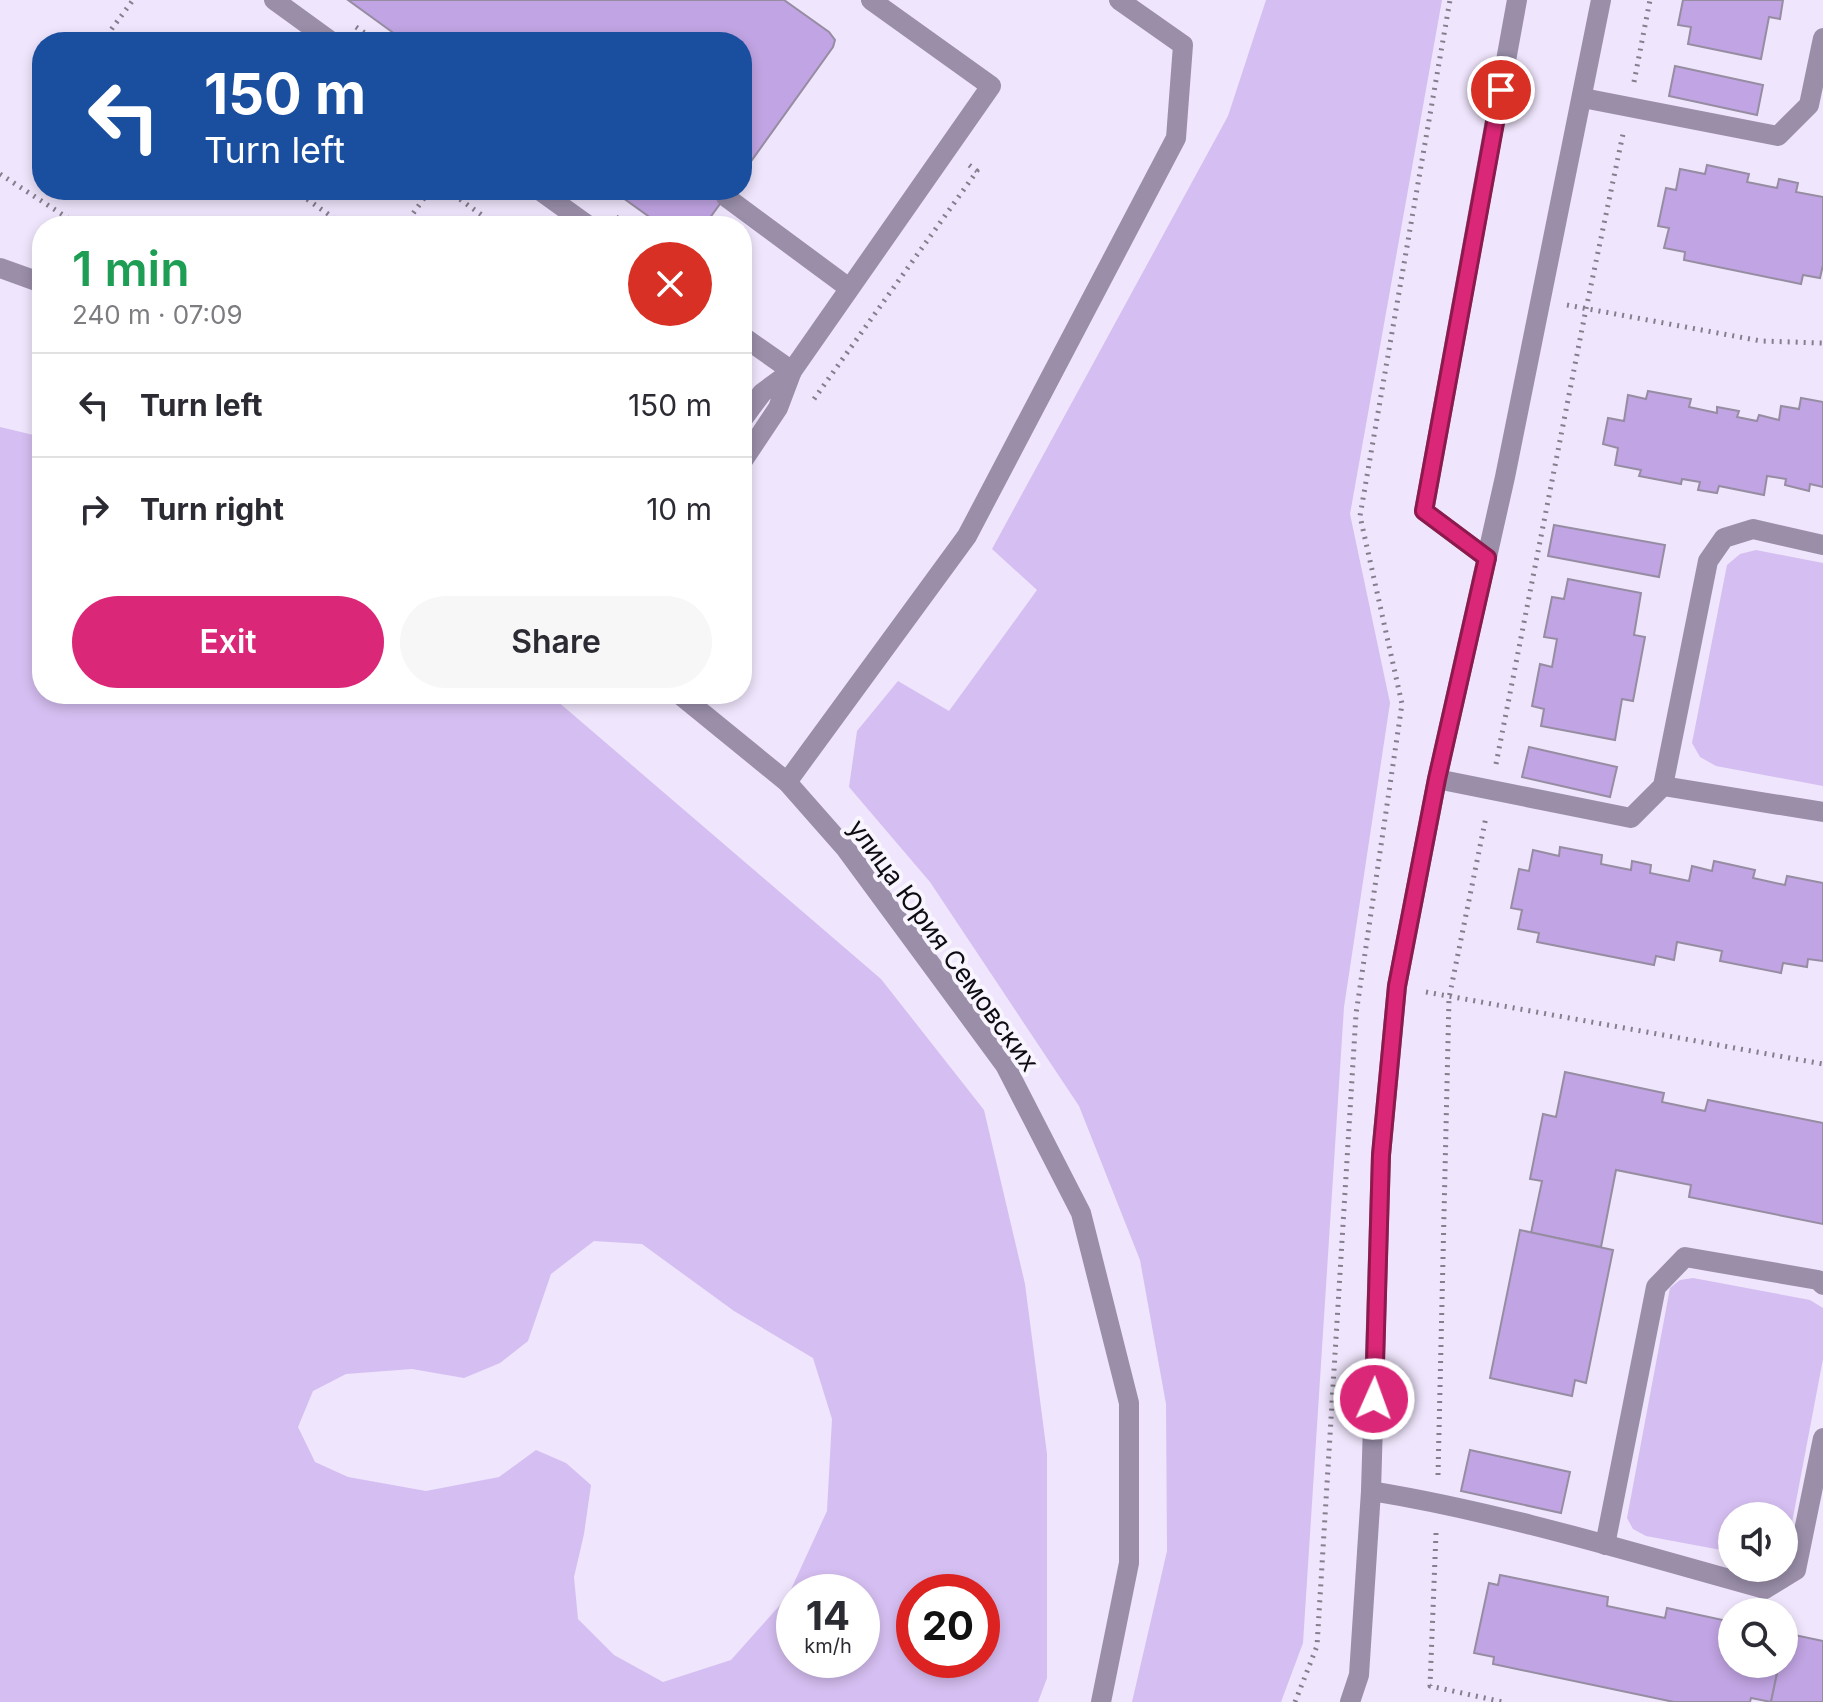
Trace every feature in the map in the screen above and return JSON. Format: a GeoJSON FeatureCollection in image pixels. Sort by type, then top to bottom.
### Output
{"type":"FeatureCollection","features":[{"type":"Feature","properties":{"kind":"street"},"geometry":{"type":"LineString","coordinates":[[274,0],[318,32]]}},
{"type":"Feature","properties":{"kind":"street"},"geometry":{"type":"LineString","coordinates":[[787,782],[967,536],[1176,138],[1183,45],[1119,0]]}},
{"type":"Feature","properties":{"kind":"street"},"geometry":{"type":"LineString","coordinates":[[1487,558],[1424,511],[1517,0]]}},
{"type":"Feature","properties":{"kind":"street"},"geometry":{"type":"LineString","coordinates":[[1350,1702],[1359,1675],[1371,1491],[1381,1155],[1397,986],[1437,779],[1487,558],[1601,0]]}},
{"type":"Feature","properties":{"kind":"street"},"geometry":{"type":"LineString","coordinates":[[752,447],[778,408],[792,371],[991,86],[881,3]]}},
{"type":"Feature","properties":{"kind":"street"},"geometry":{"type":"LineString","coordinates":[[1583,98],[1778,136],[1816,106],[1823,38]]}},
{"type":"Feature","properties":{"kind":"street"},"geometry":{"type":"LineString","coordinates":[[553,200],[575,216]]}},
{"type":"Feature","properties":{"kind":"street"},"geometry":{"type":"LineString","coordinates":[[730,200],[752,216]]}},
{"type":"Feature","properties":{"kind":"street"},"geometry":{"type":"LineString","coordinates":[[752,216],[849,288]]}},
{"type":"Feature","properties":{"kind":"street"},"geometry":{"type":"LineString","coordinates":[[0,268],[32,279]]}},
{"type":"Feature","properties":{"kind":"street"},"geometry":{"type":"LineString","coordinates":[[752,343],[792,371]]}},
{"type":"Feature","properties":{"kind":"street"},"geometry":{"type":"LineString","coordinates":[[752,406],[762,393],[792,371]]}},
{"type":"Feature","properties":{"kind":"street"},"geometry":{"type":"LineString","coordinates":[[1437,779],[1631,818],[1663,786],[1708,561],[1724,538],[1753,529],[1823,545]]}},
{"type":"Feature","properties":{"kind":"street","name":"улица Юрия Семовских"},"geometry":{"type":"LineString","coordinates":[[691,704],[787,782],[846,849],[1005,1065],[1081,1213],[1129,1403],[1129,1563],[1101,1702]]}},
{"type":"Feature","properties":{"kind":"street"},"geometry":{"type":"LineString","coordinates":[[1663,786],[1823,812]]}},
{"type":"Feature","properties":{"kind":"street"},"geometry":{"type":"LineString","coordinates":[[1605,1545],[1656,1287],[1685,1257],[1818,1280],[1823,1285]]}},
{"type":"Feature","properties":{"kind":"street"},"geometry":{"type":"LineString","coordinates":[[1371,1491],[1438,1502],[1765,1589],[1796,1570],[1823,1438]]}},
{"type":"Feature","properties":{"kind":"path"},"geometry":{"type":"LineString","coordinates":[[109,32],[133,0]]}},
{"type":"Feature","properties":{"kind":"path"},"geometry":{"type":"LineString","coordinates":[[1295,1702],[1317,1646],[1356,1014],[1402,704],[1360,516],[1450,0]]}},
{"type":"Feature","properties":{"kind":"path"},"geometry":{"type":"LineString","coordinates":[[1503,1702],[1430,1686],[1438,1502],[1449,998],[1650,0]]}},
{"type":"Feature","properties":{"kind":"path"},"geometry":{"type":"LineString","coordinates":[[0,174],[32,195]]}},
{"type":"Feature","properties":{"kind":"path"},"geometry":{"type":"LineString","coordinates":[[40,200],[65,216]]}},
{"type":"Feature","properties":{"kind":"path"},"geometry":{"type":"LineString","coordinates":[[308,200],[331,216]]}},
{"type":"Feature","properties":{"kind":"path"},"geometry":{"type":"LineString","coordinates":[[461,200],[483,216]]}},
{"type":"Feature","properties":{"kind":"path"},"geometry":{"type":"LineString","coordinates":[[1541,301],[1761,341],[1823,343]]}},
{"type":"Feature","properties":{"kind":"path"},"geometry":{"type":"LineString","coordinates":[[1397,986],[1449,998],[1823,1064]]}},
{"type":"Feature","properties":{"kind":"shaded area"},"geometry":{"type":"Polygon","coordinates":[[[1266,0],[1442,0],[1350,514],[1390,703],[1344,1007],[1303,1643],[1281,1702],[1132,1702],[1167,1551],[1166,1404],[1140,1260],[1079,1106],[930,882],[849,787],[857,731],[898,681],[949,711],[1037,590],[992,549],[1228,116],[1266,0]]]}},
{"type":"Feature","properties":{"kind":"shaded area"},"geometry":{"type":"Polygon","coordinates":[[[0,427],[32,435],[32,704],[561,704],[881,979],[984,1110],[1025,1284],[1047,1454],[1047,1678],[1038,1702],[0,1702],[0,427]],[[594,1241],[551,1274],[528,1341],[500,1363],[464,1378],[412,1369],[346,1374],[313,1391],[298,1427],[315,1462],[348,1477],[426,1491],[499,1477],[536,1450],[566,1463],[591,1485],[574,1577],[578,1619],[614,1655],[663,1682],[731,1660],[776,1609],[776,1678],[880,1678],[880,1574],[798,1574],[827,1511],[832,1419],[813,1358],[734,1311],[642,1244],[594,1241]]]}},
{"type":"Feature","properties":{"kind":"shaded area"},"geometry":{"type":"Polygon","coordinates":[[[1756,550],[1823,563],[1823,786],[1716,766],[1700,757],[1692,743],[1727,565],[1740,554],[1756,550]]]}},
{"type":"Feature","properties":{"kind":"shaded area"},"geometry":{"type":"Polygon","coordinates":[[[1693,1278],[1810,1300],[1823,1308],[1823,1359],[1796,1502],[1718,1502],[1718,1549],[1646,1536],[1633,1529],[1627,1518],[1670,1288],[1680,1280],[1693,1278]]]}},
{"type":"Feature","properties":{"kind":"building"},"geometry":{"type":"Polygon","coordinates":[[[348,0],[784,0],[829,32],[835,40],[752,160],[752,32],[392,32],[348,0]]]}},
{"type":"Feature","properties":{"kind":"building"},"geometry":{"type":"Polygon","coordinates":[[[1683,0],[1783,0],[1780,19],[1769,17],[1761,59],[1688,44],[1691,27],[1678,25],[1683,0]]]}},
{"type":"Feature","properties":{"kind":"building"},"geometry":{"type":"Polygon","coordinates":[[[1675,66],[1763,85],[1757,115],[1669,96],[1675,66]]]}},
{"type":"Feature","properties":{"kind":"building"},"geometry":{"type":"Polygon","coordinates":[[[1707,165],[1749,174],[1747,182],[1777,188],[1779,179],[1798,183],[1796,192],[1823,197],[1823,265],[1820,278],[1803,275],[1801,284],[1684,260],[1685,252],[1664,248],[1669,228],[1658,226],[1666,188],[1676,190],[1680,169],[1705,174],[1707,165]]]}},
{"type":"Feature","properties":{"kind":"building"},"geometry":{"type":"Polygon","coordinates":[[[626,200],[723,200],[711,216],[648,216],[626,200]]]}},
{"type":"Feature","properties":{"kind":"building"},"geometry":{"type":"Polygon","coordinates":[[[1648,391],[1691,399],[1689,407],[1717,413],[1717,407],[1739,411],[1737,417],[1757,421],[1759,415],[1779,420],[1781,406],[1799,409],[1801,398],[1823,402],[1823,487],[1810,484],[1809,491],[1785,485],[1786,479],[1767,476],[1764,495],[1719,486],[1717,493],[1698,490],[1700,482],[1682,479],[1681,484],[1639,476],[1641,470],[1615,465],[1618,448],[1603,444],[1608,418],[1624,421],[1628,395],[1646,399],[1648,391]]]}},
{"type":"Feature","properties":{"kind":"building"},"geometry":{"type":"Polygon","coordinates":[[[1554,525],[1665,545],[1659,577],[1548,556],[1554,525]]]}},
{"type":"Feature","properties":{"kind":"building"},"geometry":{"type":"Polygon","coordinates":[[[1568,579],[1641,593],[1634,635],[1645,637],[1633,701],[1622,699],[1615,740],[1541,726],[1544,709],[1532,706],[1540,664],[1552,667],[1557,639],[1544,637],[1552,597],[1564,599],[1568,579]]]}},
{"type":"Feature","properties":{"kind":"building"},"geometry":{"type":"Polygon","coordinates":[[[1529,747],[1617,767],[1610,797],[1522,777],[1529,747]]]}},
{"type":"Feature","properties":{"kind":"building"},"geometry":{"type":"Polygon","coordinates":[[[1560,847],[1602,855],[1601,864],[1631,870],[1632,861],[1651,865],[1650,873],[1689,881],[1692,866],[1712,871],[1714,861],[1755,870],[1753,878],[1785,885],[1787,876],[1823,883],[1823,961],[1808,959],[1807,967],[1783,963],[1781,973],[1720,961],[1722,951],[1677,942],[1674,960],[1656,956],[1654,965],[1537,942],[1539,933],[1518,929],[1522,910],[1511,908],[1519,869],[1529,871],[1533,850],[1559,856],[1560,847]]]}},
{"type":"Feature","properties":{"kind":"building"},"geometry":{"type":"Polygon","coordinates":[[[1565,1072],[1664,1093],[1662,1102],[1705,1111],[1708,1100],[1823,1123],[1823,1224],[1689,1197],[1691,1185],[1616,1170],[1601,1247],[1531,1233],[1542,1181],[1530,1179],[1543,1114],[1556,1117],[1565,1072]]]}},
{"type":"Feature","properties":{"kind":"building"},"geometry":{"type":"Polygon","coordinates":[[[1520,1230],[1613,1250],[1586,1383],[1575,1380],[1572,1396],[1490,1378],[1520,1230]]]}},
{"type":"Feature","properties":{"kind":"building"},"geometry":{"type":"Polygon","coordinates":[[[1470,1450],[1570,1472],[1561,1513],[1461,1491],[1470,1450]]]}},
{"type":"Feature","properties":{"kind":"building"},"geometry":{"type":"Polygon","coordinates":[[[1500,1575],[1608,1597],[1607,1606],[1665,1618],[1667,1608],[1718,1619],[1718,1678],[1776,1678],[1771,1702],[1751,1698],[1750,1702],[1674,1702],[1493,1664],[1494,1657],[1474,1653],[1489,1583],[1498,1585],[1500,1575]]]}},
{"type":"Feature","properties":{"kind":"building"},"geometry":{"type":"Polygon","coordinates":[[[1798,1636],[1823,1641],[1823,1702],[1771,1702],[1776,1678],[1798,1678],[1798,1636]]]}},
{"type":"Feature","properties":{"kind":"route"},"geometry":{"type":"LineString","coordinates":[[1374,1399],[1381,1155],[1397,986],[1437,779],[1487,558],[1424,511],[1501,90]]}}]}
